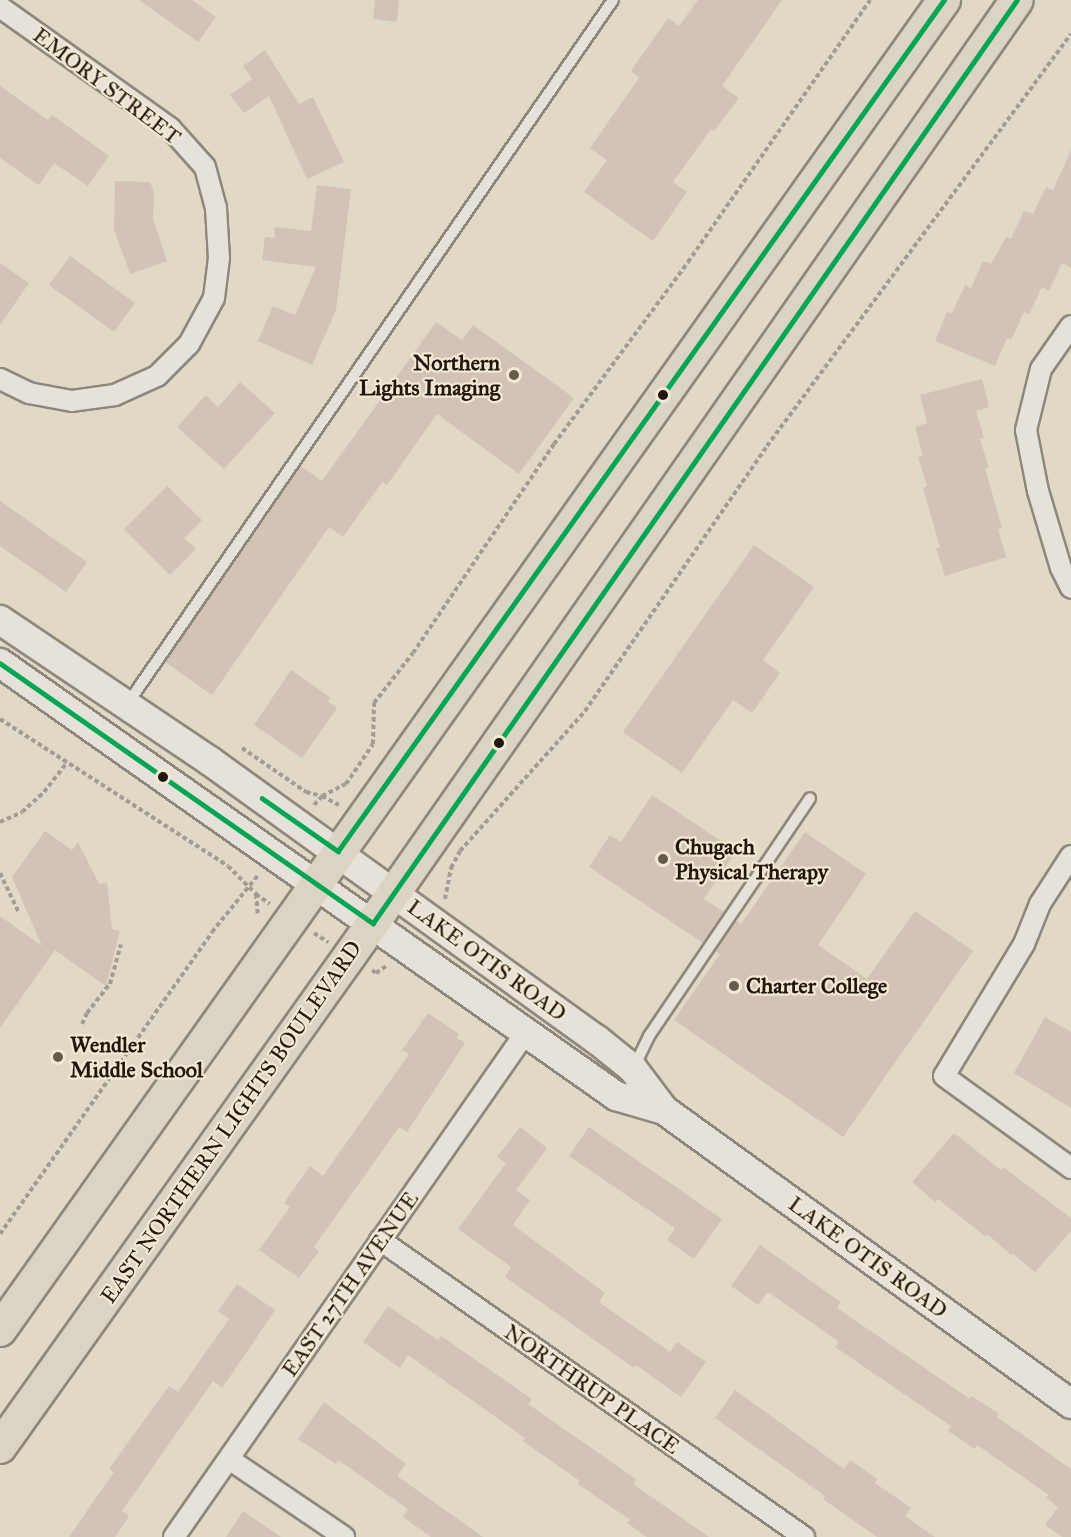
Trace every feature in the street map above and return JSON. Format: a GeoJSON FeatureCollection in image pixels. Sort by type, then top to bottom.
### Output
{"type":"FeatureCollection","features":[{"type":"Feature","properties":{"kind":"main road"},"geometry":{"type":"LineString","coordinates":[[0,1330],[315,882],[944,0]]}},
{"type":"Feature","properties":{"kind":"main road","name":"EAST NORTHERN LIGHTS BOULEVARD"},"geometry":{"type":"LineString","coordinates":[[0,1447],[373,923],[1017,0]]}},
{"type":"Feature","properties":{"kind":"main road","name":"LAKE OTIS ROAD"},"geometry":{"type":"LineString","coordinates":[[0,620],[338,851],[633,1069],[664,1110],[1071,1404]]}},
{"type":"Feature","properties":{"kind":"main road","name":"LAKE OTIS ROAD"},"geometry":{"type":"LineString","coordinates":[[0,663],[315,882],[616,1096],[664,1110]]}},
{"type":"Feature","properties":{"kind":"street","name":"EMORY STREET"},"geometry":{"type":"LineString","coordinates":[[0,7],[170,128],[205,167],[216,208],[219,258],[214,298],[189,344],[157,376],[115,395],[72,401],[29,393],[0,379]]}},
{"type":"Feature","properties":{"kind":"street"},"geometry":{"type":"LineString","coordinates":[[1071,326],[1041,369],[1026,430],[1038,491],[1061,568],[1071,588]]}},
{"type":"Feature","properties":{"kind":"street"},"geometry":{"type":"LineString","coordinates":[[1071,856],[1040,904],[1024,944],[944,1076],[1071,1168]]}},
{"type":"Feature","properties":{"kind":"street","name":"EAST 27TH AVENUE"},"geometry":{"type":"LineString","coordinates":[[174,1537],[526,1032]]}},
{"type":"Feature","properties":{"kind":"street","name":"NORTHRUP PLACE"},"geometry":{"type":"LineString","coordinates":[[380,1240],[804,1537]]}},
{"type":"Feature","properties":{"kind":"street"},"geometry":{"type":"LineString","coordinates":[[230,1459],[344,1537]]}},
{"type":"Feature","properties":{"kind":"lane"},"geometry":{"type":"LineString","coordinates":[[127,705],[613,0]]}},
{"type":"Feature","properties":{"kind":"lane"},"geometry":{"type":"LineString","coordinates":[[633,1069],[649,1036],[810,798]]}},
{"type":"Feature","properties":{"kind":"path"},"geometry":{"type":"LineString","coordinates":[[306,792],[322,796],[346,784],[373,744],[374,703],[413,653],[554,444],[688,262],[870,0]]}},
{"type":"Feature","properties":{"kind":"path"},"geometry":{"type":"LineString","coordinates":[[448,896],[451,868],[459,851],[585,711],[767,446],[1071,34]]}},
{"type":"Feature","properties":{"kind":"path"},"geometry":{"type":"LineString","coordinates":[[0,719],[66,764],[228,866],[256,894],[258,915]]}},
{"type":"Feature","properties":{"kind":"path"},"geometry":{"type":"LineString","coordinates":[[0,822],[22,812],[44,792],[66,764]]}},
{"type":"Feature","properties":{"kind":"path"},"geometry":{"type":"LineString","coordinates":[[0,873],[19,913]]}},
{"type":"Feature","properties":{"kind":"path"},"geometry":{"type":"LineString","coordinates":[[0,1234],[213,932],[249,887]]}},
{"type":"Feature","properties":{"kind":"path"},"geometry":{"type":"LineString","coordinates":[[82,1024],[87,1013],[110,984],[121,944]]}},
{"type":"Feature","properties":{"kind":"building"},"geometry":{"type":"Polygon","coordinates":[[[139,0],[192,0],[216,17],[198,42],[139,0]]]}},
{"type":"Feature","properties":{"kind":"building"},"geometry":{"type":"Polygon","coordinates":[[[375,0],[399,0],[397,22],[373,19],[375,0]]]}},
{"type":"Feature","properties":{"kind":"building"},"geometry":{"type":"Polygon","coordinates":[[[698,0],[782,0],[722,86],[739,98],[714,131],[711,129],[673,182],[687,192],[653,241],[584,192],[607,160],[590,148],[639,78],[631,71],[668,18],[679,26],[698,0]]]}},
{"type":"Feature","properties":{"kind":"building"},"geometry":{"type":"Polygon","coordinates":[[[265,50],[299,104],[313,97],[344,162],[307,179],[269,96],[244,113],[230,95],[252,79],[243,66],[265,50]]]}},
{"type":"Feature","properties":{"kind":"building"},"geometry":{"type":"Polygon","coordinates":[[[0,86],[48,120],[52,115],[109,156],[88,186],[54,163],[39,185],[0,158],[0,86]]]}},
{"type":"Feature","properties":{"kind":"building"},"geometry":{"type":"Polygon","coordinates":[[[1071,150],[1071,268],[1062,263],[1049,291],[1042,287],[1029,314],[1024,312],[1011,340],[1007,338],[995,366],[935,341],[947,312],[952,313],[965,285],[971,288],[983,261],[991,264],[1006,237],[1011,239],[1024,211],[1033,214],[1046,187],[1053,190],[1071,150]]]}},
{"type":"Feature","properties":{"kind":"building"},"geometry":{"type":"Polygon","coordinates":[[[115,181],[150,182],[154,192],[153,219],[167,261],[130,274],[114,229],[115,181]]]}},
{"type":"Feature","properties":{"kind":"building"},"geometry":{"type":"Polygon","coordinates":[[[317,185],[351,189],[336,310],[312,365],[258,341],[273,306],[295,315],[316,267],[262,260],[265,237],[274,238],[275,227],[311,231],[317,185]]]}},
{"type":"Feature","properties":{"kind":"building"},"geometry":{"type":"Polygon","coordinates":[[[70,256],[135,303],[114,332],[49,285],[70,256]]]}},
{"type":"Feature","properties":{"kind":"building"},"geometry":{"type":"Polygon","coordinates":[[[0,263],[29,283],[0,325],[0,263]]]}},
{"type":"Feature","properties":{"kind":"building"},"geometry":{"type":"Polygon","coordinates":[[[436,322],[462,340],[473,325],[574,398],[519,474],[437,414],[387,485],[382,482],[343,537],[329,527],[212,695],[165,662],[301,466],[322,481],[436,322]]]}},
{"type":"Feature","properties":{"kind":"building"},"geometry":{"type":"Polygon","coordinates":[[[982,379],[989,407],[976,411],[984,438],[980,439],[989,468],[985,468],[1002,528],[998,529],[1006,557],[945,576],[936,548],[940,547],[923,488],[927,486],[918,457],[923,456],[915,427],[927,423],[920,395],[982,379]]]}},
{"type":"Feature","properties":{"kind":"building"},"geometry":{"type":"Polygon","coordinates":[[[240,382],[275,413],[224,469],[177,427],[206,395],[218,407],[240,382]]]}},
{"type":"Feature","properties":{"kind":"building"},"geometry":{"type":"Polygon","coordinates":[[[167,486],[202,520],[184,538],[196,549],[170,575],[124,529],[167,486]]]}},
{"type":"Feature","properties":{"kind":"building"},"geometry":{"type":"Polygon","coordinates":[[[0,501],[87,562],[66,592],[0,546],[0,501]]]}},
{"type":"Feature","properties":{"kind":"building"},"geometry":{"type":"Polygon","coordinates":[[[754,545],[814,587],[763,660],[780,673],[752,713],[733,700],[682,773],[623,732],[754,545]]]}},
{"type":"Feature","properties":{"kind":"building"},"geometry":{"type":"Polygon","coordinates":[[[291,670],[330,697],[328,702],[337,708],[302,758],[254,725],[291,670]]]}},
{"type":"Feature","properties":{"kind":"building","name":"Chugach Physical Therapy"},"geometry":{"type":"Polygon","coordinates":[[[652,795],[736,851],[704,899],[724,912],[703,943],[589,867],[610,835],[621,842],[652,795]]]}},
{"type":"Feature","properties":{"kind":"building","name":"Wendler Middle School"},"geometry":{"type":"Polygon","coordinates":[[[45,831],[72,850],[78,842],[99,884],[107,883],[112,929],[120,931],[106,986],[55,950],[0,1028],[0,916],[42,946],[12,877],[45,831]]]}},
{"type":"Feature","properties":{"kind":"building"},"geometry":{"type":"Polygon","coordinates":[[[805,832],[866,874],[818,945],[867,979],[915,911],[973,951],[843,1137],[674,1020],[720,954],[715,951],[736,921],[741,924],[805,832]]]}},
{"type":"Feature","properties":{"kind":"building"},"geometry":{"type":"Polygon","coordinates":[[[428,1013],[459,1034],[457,1038],[465,1043],[407,1132],[399,1127],[314,1247],[319,1251],[299,1278],[259,1250],[290,1207],[284,1203],[310,1166],[323,1176],[409,1054],[402,1050],[428,1013]]]}},
{"type":"Feature","properties":{"kind":"building"},"geometry":{"type":"Polygon","coordinates":[[[1045,1017],[1071,1032],[1071,1108],[1014,1073],[1045,1017]]]}},
{"type":"Feature","properties":{"kind":"building"},"geometry":{"type":"Polygon","coordinates":[[[520,1127],[547,1148],[516,1190],[530,1200],[513,1225],[605,1293],[599,1302],[670,1352],[677,1342],[706,1362],[681,1397],[636,1365],[634,1368],[505,1277],[511,1267],[458,1229],[506,1163],[497,1157],[520,1127]]]}},
{"type":"Feature","properties":{"kind":"building"},"geometry":{"type":"Polygon","coordinates":[[[589,1127],[722,1219],[694,1259],[667,1240],[675,1228],[569,1156],[589,1127]]]}},
{"type":"Feature","properties":{"kind":"building"},"geometry":{"type":"Polygon","coordinates":[[[954,1133],[1001,1170],[1003,1167],[1071,1218],[1071,1231],[1035,1272],[938,1199],[935,1202],[912,1182],[954,1133]]]}},
{"type":"Feature","properties":{"kind":"building"},"geometry":{"type":"Polygon","coordinates":[[[760,1245],[841,1302],[837,1308],[970,1399],[972,1396],[999,1414],[997,1417],[1071,1469],[1071,1537],[1062,1537],[1045,1525],[1058,1507],[1046,1498],[1049,1495],[977,1445],[975,1449],[948,1431],[951,1426],[835,1347],[839,1342],[768,1292],[758,1305],[731,1286],[760,1245]]]}},
{"type":"Feature","properties":{"kind":"building"},"geometry":{"type":"Polygon","coordinates":[[[237,1284],[275,1310],[222,1388],[213,1381],[122,1511],[129,1516],[115,1537],[69,1537],[114,1472],[109,1469],[169,1386],[178,1392],[229,1319],[218,1311],[237,1284]]]}},
{"type":"Feature","properties":{"kind":"building"},"geometry":{"type":"Polygon","coordinates":[[[388,1306],[438,1340],[441,1336],[532,1399],[528,1404],[636,1479],[633,1484],[709,1537],[647,1537],[627,1523],[630,1520],[578,1484],[580,1481],[523,1441],[525,1438],[408,1355],[400,1368],[363,1342],[388,1306]]]}},
{"type":"Feature","properties":{"kind":"building"},"geometry":{"type":"Polygon","coordinates":[[[735,1390],[844,1469],[850,1460],[877,1479],[875,1483],[911,1508],[905,1516],[935,1537],[877,1537],[823,1499],[825,1496],[715,1418],[735,1390]]]}},
{"type":"Feature","properties":{"kind":"building"},"geometry":{"type":"Polygon","coordinates":[[[324,1402],[406,1464],[397,1476],[483,1537],[431,1537],[403,1517],[408,1509],[338,1460],[336,1464],[298,1439],[324,1402]]]}},
{"type":"Feature","properties":{"kind":"building"},"geometry":{"type":"Polygon","coordinates":[[[243,1511],[281,1537],[226,1537],[243,1511]]]}},
{"type":"Feature","properties":{"kind":"transit line"},"geometry":{"type":"LineString","coordinates":[[262,798],[338,851],[944,0]]}},
{"type":"Feature","properties":{"kind":"transit line"},"geometry":{"type":"LineString","coordinates":[[0,663],[373,923],[1017,0]]}},
{"type":"Feature","properties":{"kind":"place","name":"Northern Lights Imaging"},"geometry":{"type":"Point","coordinates":[514,375]}},
{"type":"Feature","properties":{"kind":"place","name":"Chugach Physical Therapy"},"geometry":{"type":"Point","coordinates":[663,859]}},
{"type":"Feature","properties":{"kind":"place","name":"Charter College"},"geometry":{"type":"Point","coordinates":[734,986]}},
{"type":"Feature","properties":{"kind":"place","name":"Wendler Middle School"},"geometry":{"type":"Point","coordinates":[58,1057]}}]}
